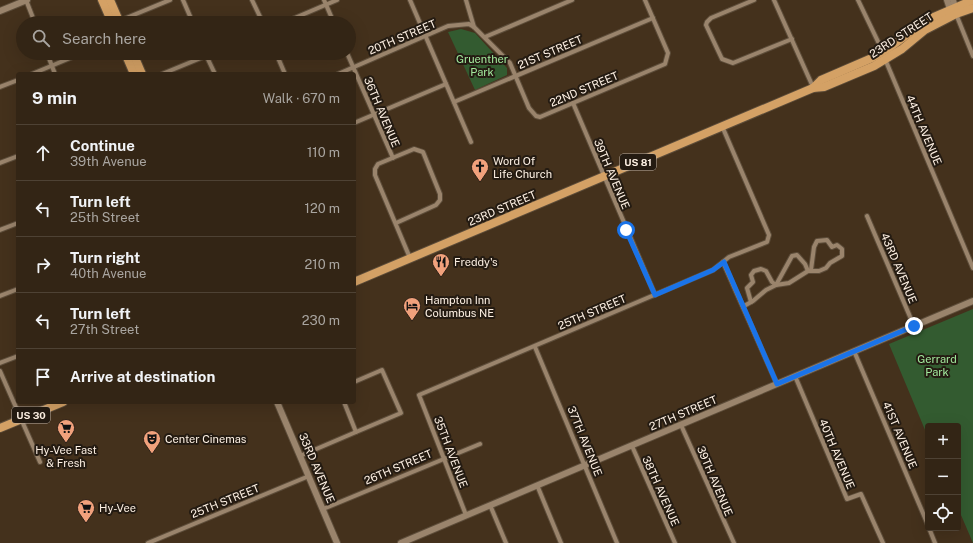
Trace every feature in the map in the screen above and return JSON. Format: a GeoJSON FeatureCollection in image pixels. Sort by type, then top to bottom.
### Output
{"type":"FeatureCollection","features":[{"type":"Feature","properties":{"kind":"highway"},"geometry":{"type":"LineString","coordinates":[[102,0],[113,16]]}},
{"type":"Feature","properties":{"kind":"highway"},"geometry":{"type":"LineString","coordinates":[[110,0],[115,16]]}},
{"type":"Feature","properties":{"kind":"highway","name":"US 81"},"geometry":{"type":"LineString","coordinates":[[954,8],[973,0]]}},
{"type":"Feature","properties":{"kind":"highway","name":"23RD STREET"},"geometry":{"type":"LineString","coordinates":[[356,281],[813,88],[820,80],[884,56],[927,20],[954,8]]}},
{"type":"Feature","properties":{"kind":"highway","name":"US 81"},"geometry":{"type":"LineString","coordinates":[[954,8],[973,8]]}},
{"type":"Feature","properties":{"kind":"highway"},"geometry":{"type":"LineString","coordinates":[[128,60],[133,72]]}},
{"type":"Feature","properties":{"kind":"highway"},"geometry":{"type":"LineString","coordinates":[[135,60],[141,72]]}},
{"type":"Feature","properties":{"kind":"highway","name":"US 30"},"geometry":{"type":"LineString","coordinates":[[0,428],[58,404]]}},
{"type":"Feature","properties":{"kind":"street"},"geometry":{"type":"LineString","coordinates":[[0,11],[26,0],[32,16]]}},
{"type":"Feature","properties":{"kind":"street"},"geometry":{"type":"LineString","coordinates":[[131,16],[170,0]]}},
{"type":"Feature","properties":{"kind":"street"},"geometry":{"type":"LineString","coordinates":[[183,0],[190,16]]}},
{"type":"Feature","properties":{"kind":"street"},"geometry":{"type":"LineString","coordinates":[[252,0],[260,16]]}},
{"type":"Feature","properties":{"kind":"street"},"geometry":{"type":"LineString","coordinates":[[324,0],[331,16]]}},
{"type":"Feature","properties":{"kind":"street"},"geometry":{"type":"LineString","coordinates":[[300,16],[337,0]]}},
{"type":"Feature","properties":{"kind":"street"},"geometry":{"type":"LineString","coordinates":[[410,0],[471,142]]}},
{"type":"Feature","properties":{"kind":"street"},"geometry":{"type":"LineString","coordinates":[[466,0],[474,27],[486,37],[510,64],[516,76]]}},
{"type":"Feature","properties":{"kind":"street"},"geometry":{"type":"LineString","coordinates":[[486,37],[572,0]]}},
{"type":"Feature","properties":{"kind":"street"},"geometry":{"type":"LineString","coordinates":[[645,0],[653,18]]}},
{"type":"Feature","properties":{"kind":"street"},"geometry":{"type":"LineString","coordinates":[[754,0],[711,18],[707,22],[706,25],[722,59],[733,63],[792,39]]}},
{"type":"Feature","properties":{"kind":"street"},"geometry":{"type":"LineString","coordinates":[[774,0],[813,88]]}},
{"type":"Feature","properties":{"kind":"street","name":"44TH AVENUE"},"geometry":{"type":"LineString","coordinates":[[858,0],[884,56],[973,268]]}},
{"type":"Feature","properties":{"kind":"street"},"geometry":{"type":"LineString","coordinates":[[946,0],[954,8],[973,56]]}},
{"type":"Feature","properties":{"kind":"street","name":"22ND STREET"},"geometry":{"type":"LineString","coordinates":[[516,76],[533,113],[540,117],[657,68],[665,64],[668,55],[653,18]]}},
{"type":"Feature","properties":{"kind":"street","name":"21ST STREET"},"geometry":{"type":"LineString","coordinates":[[454,102],[653,18]]}},
{"type":"Feature","properties":{"kind":"street","name":"20TH STREET"},"geometry":{"type":"LineString","coordinates":[[342,72],[448,26],[469,24],[474,27]]}},
{"type":"Feature","properties":{"kind":"street"},"geometry":{"type":"LineString","coordinates":[[50,60],[54,72]]}},
{"type":"Feature","properties":{"kind":"street"},"geometry":{"type":"LineString","coordinates":[[37,72],[66,60]]}},
{"type":"Feature","properties":{"kind":"street"},"geometry":{"type":"LineString","coordinates":[[166,72],[193,60]]}},
{"type":"Feature","properties":{"kind":"street"},"geometry":{"type":"LineString","coordinates":[[208,60],[213,72]]}},
{"type":"Feature","properties":{"kind":"street"},"geometry":{"type":"LineString","coordinates":[[279,60],[284,72]]}},
{"type":"Feature","properties":{"kind":"street","name":"36TH AVENUE"},"geometry":{"type":"LineString","coordinates":[[350,60],[355,72]]}},
{"type":"Feature","properties":{"kind":"street","name":"36TH AVENUE"},"geometry":{"type":"LineString","coordinates":[[356,74],[392,158],[378,164],[376,175],[410,258]]}},
{"type":"Feature","properties":{"kind":"street"},"geometry":{"type":"LineString","coordinates":[[0,87],[16,81]]}},
{"type":"Feature","properties":{"kind":"street"},"geometry":{"type":"LineString","coordinates":[[356,122],[446,84]]}},
{"type":"Feature","properties":{"kind":"street","name":"39TH AVENUE"},"geometry":{"type":"LineString","coordinates":[[573,103],[655,295]]}},
{"type":"Feature","properties":{"kind":"street","name":"25TH STREET"},"geometry":{"type":"LineString","coordinates":[[419,395],[535,347],[713,270],[729,257],[766,242],[769,239],[769,235],[722,126]]}},
{"type":"Feature","properties":{"kind":"street"},"geometry":{"type":"LineString","coordinates":[[392,158],[414,149],[423,152],[440,194],[440,200],[436,206],[396,222]]}},
{"type":"Feature","properties":{"kind":"street"},"geometry":{"type":"LineString","coordinates":[[0,163],[16,159]]}},
{"type":"Feature","properties":{"kind":"street","name":"43RD AVENUE"},"geometry":{"type":"LineString","coordinates":[[867,216],[914,326]]}},
{"type":"Feature","properties":{"kind":"street"},"geometry":{"type":"LineString","coordinates":[[0,230],[16,224]]}},
{"type":"Feature","properties":{"kind":"street"},"geometry":{"type":"LineString","coordinates":[[744,306],[762,292],[776,285],[790,284],[809,270],[826,268],[830,263],[842,256],[842,249],[837,245],[832,246],[827,240],[817,241],[814,247],[809,270]]}},
{"type":"Feature","properties":{"kind":"street"},"geometry":{"type":"LineString","coordinates":[[776,285],[792,256],[797,255],[802,258],[809,270]]}},
{"type":"Feature","properties":{"kind":"street"},"geometry":{"type":"LineString","coordinates":[[724,262],[777,384]]}},
{"type":"Feature","properties":{"kind":"street"},"geometry":{"type":"LineString","coordinates":[[751,302],[747,288],[753,282],[751,275],[754,271],[761,269],[766,271],[772,282],[776,285]]}},
{"type":"Feature","properties":{"kind":"street"},"geometry":{"type":"LineString","coordinates":[[0,296],[16,290]]}},
{"type":"Feature","properties":{"kind":"street","name":"27TH STREET"},"geometry":{"type":"LineString","coordinates":[[401,543],[973,301]]}},
{"type":"Feature","properties":{"kind":"street","name":"37TH AVENUE"},"geometry":{"type":"LineString","coordinates":[[535,347],[617,543]]}},
{"type":"Feature","properties":{"kind":"street","name":"41ST AVENUE"},"geometry":{"type":"LineString","coordinates":[[854,351],[925,518]]}},
{"type":"Feature","properties":{"kind":"street"},"geometry":{"type":"LineString","coordinates":[[0,363],[16,357]]}},
{"type":"Feature","properties":{"kind":"street"},"geometry":{"type":"LineString","coordinates":[[300,456],[401,413],[382,370],[356,381]]}},
{"type":"Feature","properties":{"kind":"street"},"geometry":{"type":"LineString","coordinates":[[0,371],[40,462]]}},
{"type":"Feature","properties":{"kind":"street","name":"40TH AVENUE"},"geometry":{"type":"LineString","coordinates":[[795,376],[847,499],[861,494],[883,543]]}},
{"type":"Feature","properties":{"kind":"street","name":"35TH AVENUE"},"geometry":{"type":"LineString","coordinates":[[419,395],[466,515]]}},
{"type":"Feature","properties":{"kind":"street","name":"33RD AVENUE"},"geometry":{"type":"LineString","coordinates":[[278,404],[337,543]]}},
{"type":"Feature","properties":{"kind":"street"},"geometry":{"type":"LineString","coordinates":[[345,404],[356,432]]}},
{"type":"Feature","properties":{"kind":"street","name":"39TH AVENUE"},"geometry":{"type":"LineString","coordinates":[[681,425],[734,543]]}},
{"type":"Feature","properties":{"kind":"street","name":"26TH STREET"},"geometry":{"type":"LineString","coordinates":[[323,509],[444,457],[480,444]]}},
{"type":"Feature","properties":{"kind":"street","name":"38TH AVENUE"},"geometry":{"type":"LineString","coordinates":[[632,446],[675,543]]}},
{"type":"Feature","properties":{"kind":"street","name":"25TH STREET"},"geometry":{"type":"LineString","coordinates":[[148,543],[309,476]]}},
{"type":"Feature","properties":{"kind":"street"},"geometry":{"type":"LineString","coordinates":[[537,485],[561,543]]}},
{"type":"Feature","properties":{"kind":"street"},"geometry":{"type":"LineString","coordinates":[[490,505],[506,543]]}},
{"type":"Feature","properties":{"kind":"street","name":"41ST AVENUE"},"geometry":{"type":"LineString","coordinates":[[930,531],[935,543]]}},
{"type":"Feature","properties":{"kind":"green space","name":"Gruenther Park"},"geometry":{"type":"Polygon","coordinates":[[[461,29],[475,33],[507,68],[507,75],[475,90],[448,32],[461,29]]]}},
{"type":"Feature","properties":{"kind":"green space","name":"Gerrard Park"},"geometry":{"type":"Polygon","coordinates":[[[973,309],[973,543],[961,515],[961,423],[925,423],[925,430],[889,344],[973,309]]]}},
{"type":"Feature","properties":{"kind":"place","name":"Word Of Life Church"},"geometry":{"type":"Point","coordinates":[480,182]}},
{"type":"Feature","properties":{"kind":"place","name":"Freddy's"},"geometry":{"type":"Point","coordinates":[441,277]}},
{"type":"Feature","properties":{"kind":"place","name":"Hampton Inn Columbus NE"},"geometry":{"type":"Point","coordinates":[412,321]}},
{"type":"Feature","properties":{"kind":"place","name":"Hy-Vee Fast & Fresh"},"geometry":{"type":"Point","coordinates":[66,443]}},
{"type":"Feature","properties":{"kind":"place","name":"Center Cinemas"},"geometry":{"type":"Point","coordinates":[152,454]}},
{"type":"Feature","properties":{"kind":"place","name":"Hy-Vee"},"geometry":{"type":"Point","coordinates":[86,523]}},
{"type":"Feature","properties":{"kind":"route"},"geometry":{"type":"LineString","coordinates":[[626,230],[655,295],[713,270],[724,262],[728,268],[777,384],[914,326]]}}]}
